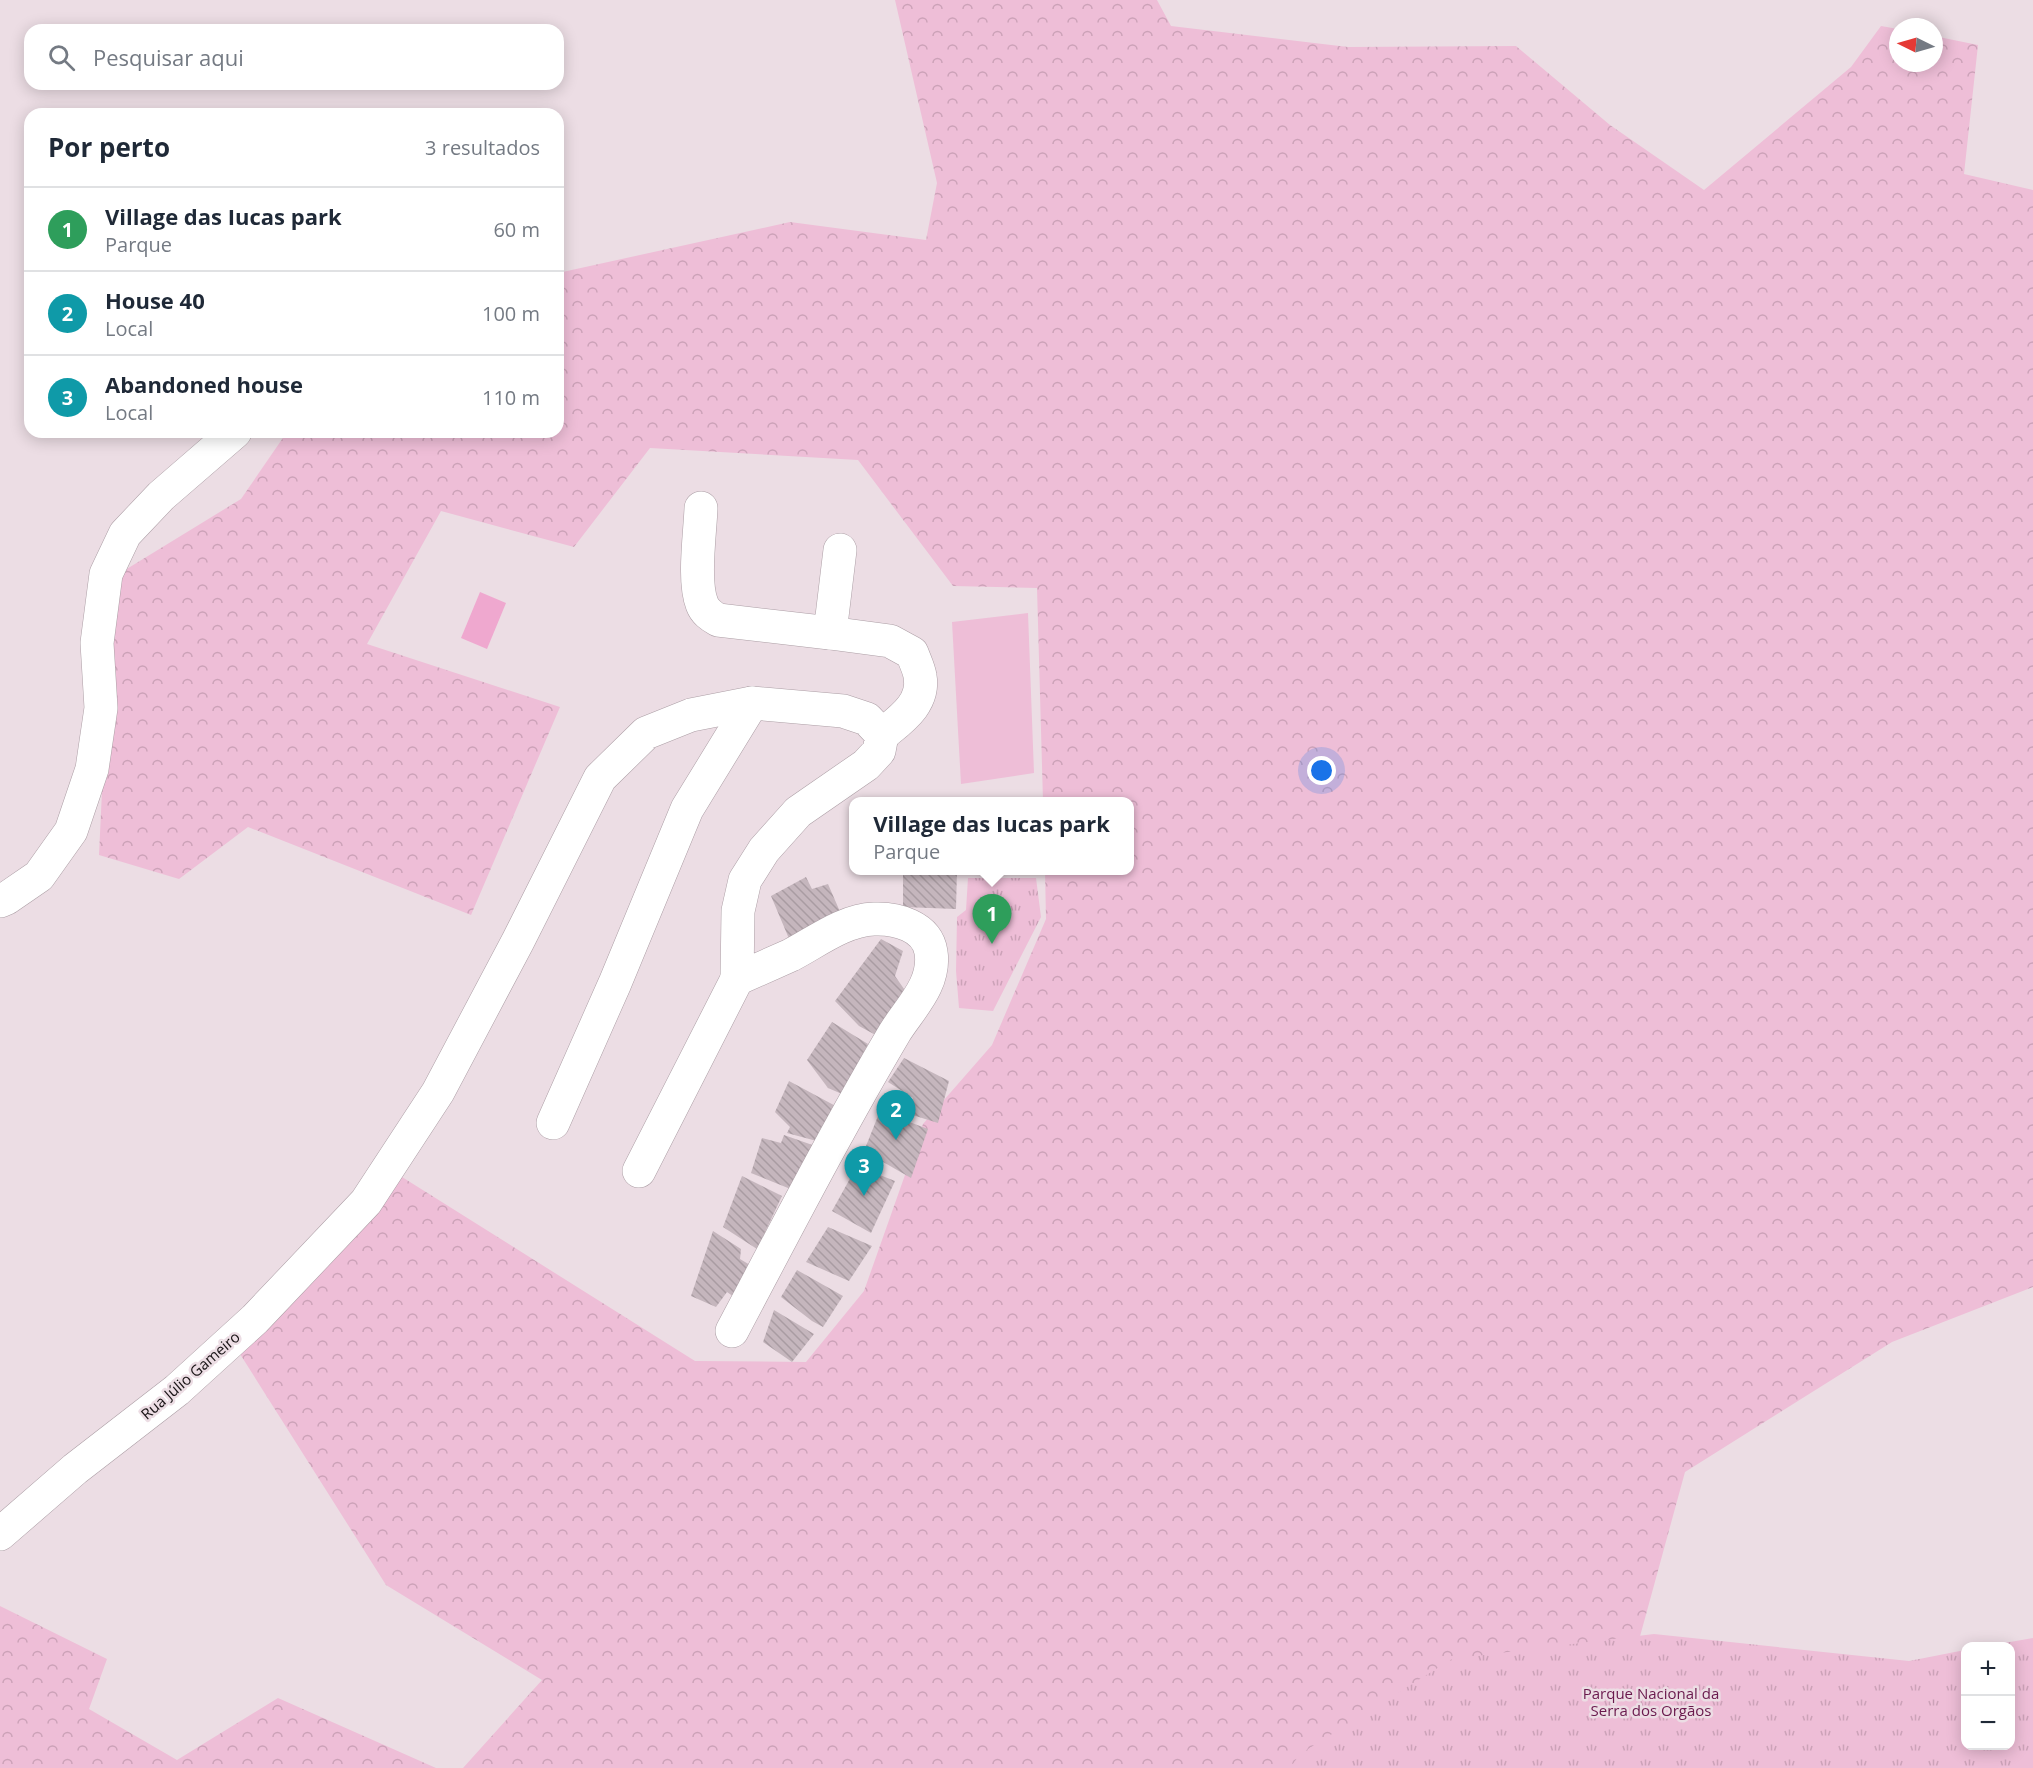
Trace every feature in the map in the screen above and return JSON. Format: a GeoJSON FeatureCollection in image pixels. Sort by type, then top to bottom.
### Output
{"type":"FeatureCollection","features":[{"type":"Feature","properties":{"kind":"street"},"geometry":{"type":"LineString","coordinates":[[0,901],[39,876],[71,831],[92,769],[101,708],[98,643],[106,574],[125,534],[161,496],[228,438]]}},
{"type":"Feature","properties":{"kind":"street"},"geometry":{"type":"LineString","coordinates":[[639,1171],[737,980],[738,911],[745,880],[764,850],[798,812],[866,765],[879,752],[882,735],[909,713],[918,696],[921,678],[912,653],[890,641],[718,620],[708,615],[702,604],[698,585],[701,508]]}},
{"type":"Feature","properties":{"kind":"street"},"geometry":{"type":"LineString","coordinates":[[830,633],[840,550]]}},
{"type":"Feature","properties":{"kind":"street"},"geometry":{"type":"LineString","coordinates":[[553,1123],[615,983],[687,809],[752,703]]}},
{"type":"Feature","properties":{"kind":"street","name":"Rua Júlio Gameiro"},"geometry":{"type":"LineString","coordinates":[[0,1534],[75,1469],[177,1390],[255,1319],[366,1202],[438,1092],[518,941],[600,778],[646,733],[691,715],[752,703],[843,711],[867,719],[882,735]]}},
{"type":"Feature","properties":{"kind":"street"},"geometry":{"type":"LineString","coordinates":[[732,1331],[810,1183],[879,1060],[927,985],[931,951],[919,931],[900,921],[872,919],[844,926],[737,980]]}},
{"type":"Feature","properties":{"kind":"green space"},"geometry":{"type":"Polygon","coordinates":[[[895,0],[1157,0],[1171,26],[1348,47],[1516,46],[1610,125],[1704,190],[1851,67],[1881,26],[1889,27],[1889,72],[1943,72],[1943,38],[1978,45],[1964,174],[2033,190],[2033,1287],[1892,1342],[1685,1472],[1604,1768],[463,1768],[542,1680],[386,1585],[240,1354],[402,1177],[695,1361],[806,1362],[864,1291],[923,1124],[992,1045],[1046,919],[1045,875],[1134,875],[1134,797],[1043,797],[1037,588],[953,586],[858,460],[650,448],[574,547],[441,511],[367,644],[560,707],[471,915],[248,827],[179,879],[99,855],[112,578],[241,499],[283,438],[564,438],[564,272],[790,222],[926,240],[937,183],[895,0]]]}},
{"type":"Feature","properties":{"kind":"green space"},"geometry":{"type":"Polygon","coordinates":[[[1028,613],[1034,773],[961,784],[952,622],[1028,613]]]}},
{"type":"Feature","properties":{"kind":"green space"},"geometry":{"type":"Polygon","coordinates":[[[968,878],[1036,878],[1041,917],[993,1011],[959,1008],[956,971],[957,917],[966,910],[968,878]]]}},
{"type":"Feature","properties":{"kind":"green space"},"geometry":{"type":"Polygon","coordinates":[[[0,1606],[107,1659],[89,1709],[177,1760],[278,1698],[436,1768],[0,1768],[0,1606]]]}},
{"type":"Feature","properties":{"kind":"green space","name":"Parque Nacional da Serra dos Orgãos"},"geometry":{"type":"Polygon","coordinates":[[[1654,1634],[1909,1661],[1961,1651],[1961,1750],[2015,1750],[2015,1642],[2010,1642],[2033,1638],[2033,1768],[1290,1768],[1300,1754],[1452,1659],[1654,1634]]]}},
{"type":"Feature","properties":{"kind":"shaded area"},"geometry":{"type":"Polygon","coordinates":[[[480,592],[506,603],[487,649],[461,638],[480,592]]]}},
{"type":"Feature","properties":{"kind":"building"},"geometry":{"type":"Polygon","coordinates":[[[903,875],[957,875],[956,909],[903,907],[903,875]]]}},
{"type":"Feature","properties":{"kind":"building"},"geometry":{"type":"Polygon","coordinates":[[[806,877],[812,889],[828,884],[841,914],[790,941],[771,896],[806,877]]]}},
{"type":"Feature","properties":{"kind":"building"},"geometry":{"type":"Polygon","coordinates":[[[881,939],[903,951],[895,976],[911,999],[883,1039],[859,1026],[835,1001],[881,939]]]}},
{"type":"Feature","properties":{"kind":"building"},"geometry":{"type":"Polygon","coordinates":[[[832,1022],[868,1044],[855,1070],[849,1097],[828,1088],[807,1060],[832,1022]]]}},
{"type":"Feature","properties":{"kind":"building"},"geometry":{"type":"Polygon","coordinates":[[[904,1058],[949,1081],[938,1123],[906,1113],[913,1098],[888,1082],[904,1058]]]}},
{"type":"Feature","properties":{"kind":"building"},"geometry":{"type":"Polygon","coordinates":[[[789,1081],[843,1110],[824,1143],[787,1133],[790,1127],[775,1112],[789,1081]]]}},
{"type":"Feature","properties":{"kind":"building"},"geometry":{"type":"Polygon","coordinates":[[[880,1111],[928,1129],[911,1178],[864,1151],[880,1111]]]}},
{"type":"Feature","properties":{"kind":"building"},"geometry":{"type":"Polygon","coordinates":[[[784,1135],[818,1147],[793,1190],[751,1173],[762,1138],[781,1143],[784,1135]]]}},
{"type":"Feature","properties":{"kind":"building"},"geometry":{"type":"Polygon","coordinates":[[[857,1166],[895,1181],[871,1233],[832,1211],[857,1166]]]}},
{"type":"Feature","properties":{"kind":"building"},"geometry":{"type":"Polygon","coordinates":[[[742,1176],[782,1196],[757,1249],[723,1227],[742,1176]]]}},
{"type":"Feature","properties":{"kind":"building"},"geometry":{"type":"Polygon","coordinates":[[[828,1227],[872,1246],[849,1281],[806,1262],[828,1227]]]}},
{"type":"Feature","properties":{"kind":"building"},"geometry":{"type":"Polygon","coordinates":[[[713,1231],[741,1249],[740,1259],[755,1268],[744,1304],[727,1292],[716,1307],[691,1296],[713,1231]]]}},
{"type":"Feature","properties":{"kind":"building"},"geometry":{"type":"Polygon","coordinates":[[[797,1270],[843,1296],[823,1327],[781,1297],[797,1270]]]}},
{"type":"Feature","properties":{"kind":"building"},"geometry":{"type":"Polygon","coordinates":[[[774,1310],[814,1334],[792,1362],[763,1342],[774,1310]]]}},
{"type":"Feature","properties":{"kind":"place","name":"Village das Iucas park"},"geometry":{"type":"Point","coordinates":[992,944]}},
{"type":"Feature","properties":{"kind":"place","name":"House 40"},"geometry":{"type":"Point","coordinates":[896,1140]}},
{"type":"Feature","properties":{"kind":"place","name":"Abandoned house"},"geometry":{"type":"Point","coordinates":[864,1196]}}]}
